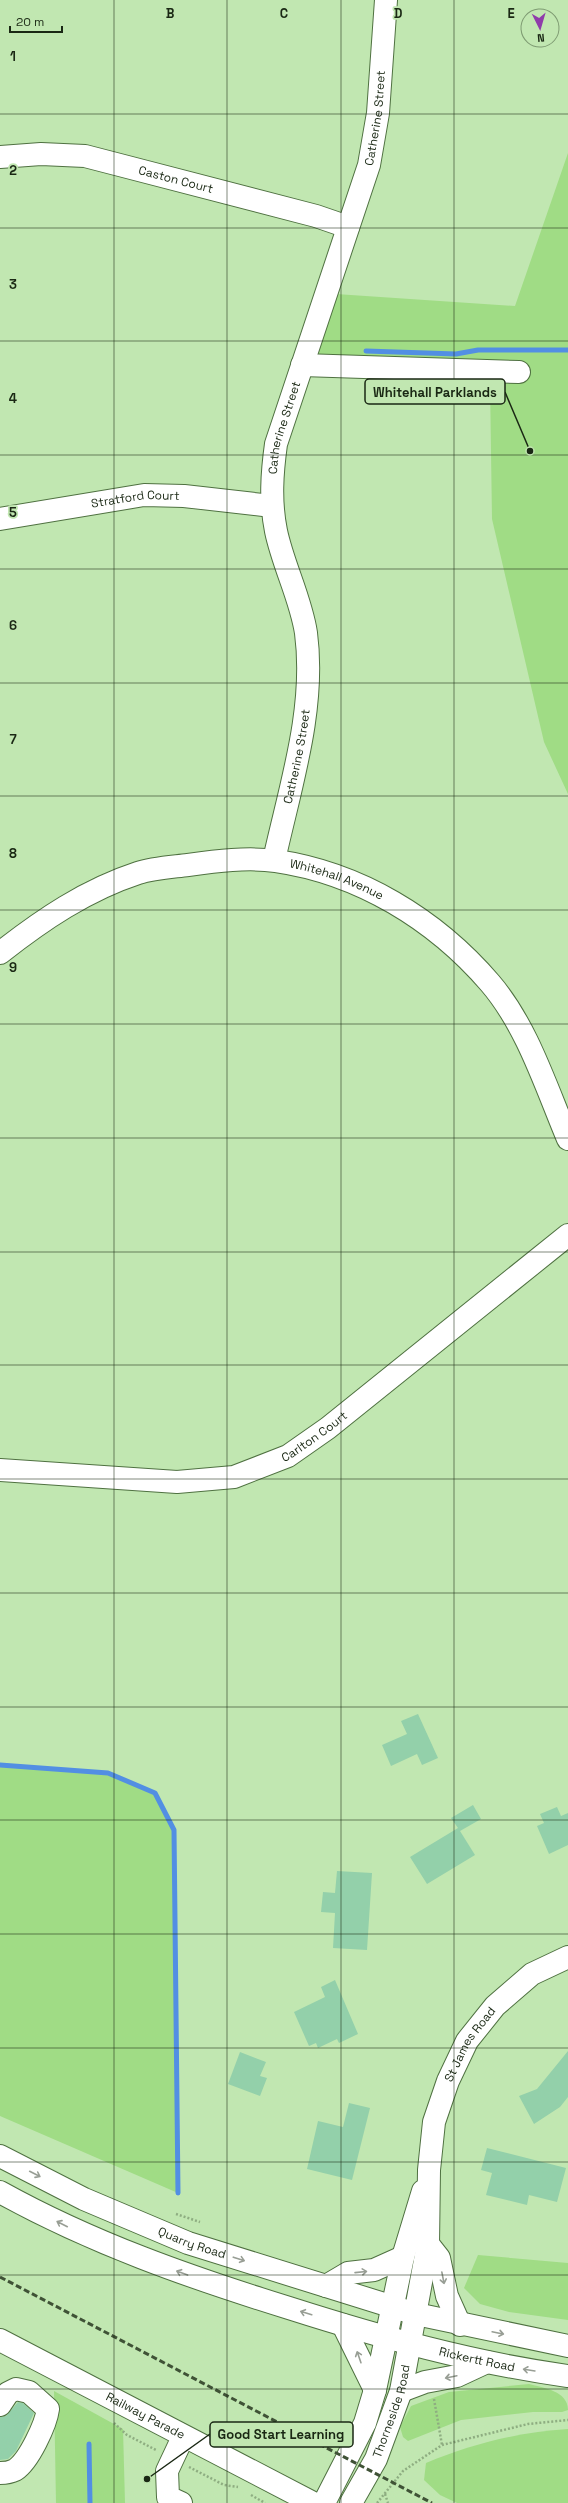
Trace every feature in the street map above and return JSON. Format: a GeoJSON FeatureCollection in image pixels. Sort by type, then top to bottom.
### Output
{"type":"FeatureCollection","features":[{"type":"Feature","properties":{"kind":"street","name":"Catherine Street"},"geometry":{"type":"LineString","coordinates":[[274,860],[306,712],[309,676],[306,632],[277,532],[272,506],[272,475],[276,444],[369,165],[377,120],[386,0]]}},
{"type":"Feature","properties":{"kind":"street","name":"Caston Court"},"geometry":{"type":"LineString","coordinates":[[0,157],[40,154],[86,156],[301,212],[348,227]]}},
{"type":"Feature","properties":{"kind":"street"},"geometry":{"type":"LineString","coordinates":[[302,365],[519,372]]}},
{"type":"Feature","properties":{"kind":"street","name":"Stratford Court"},"geometry":{"type":"LineString","coordinates":[[0,519],[144,495],[184,496],[272,506]]}},
{"type":"Feature","properties":{"kind":"street","name":"Whitehall Avenue"},"geometry":{"type":"LineString","coordinates":[[0,954],[54,913],[86,895],[139,872],[216,861],[274,860],[329,873],[384,895],[446,939],[490,984],[519,1028],[568,1139]]}},
{"type":"Feature","properties":{"kind":"street","name":"Carlton Court"},"geometry":{"type":"LineString","coordinates":[[0,1470],[177,1482],[234,1476],[288,1456],[328,1428],[568,1235]]}},
{"type":"Feature","properties":{"kind":"street","name":"St James Road"},"geometry":{"type":"LineString","coordinates":[[416,2314],[428,2244],[429,2170],[434,2122],[448,2081],[467,2042],[495,2006],[532,1974],[568,1957]]}},
{"type":"Feature","properties":{"kind":"street","name":"Quarry Road"},"geometry":{"type":"LineString","coordinates":[[0,2156],[136,2223],[188,2243],[392,2307]]}},
{"type":"Feature","properties":{"kind":"street","name":"St James Road"},"geometry":{"type":"LineString","coordinates":[[386,2338],[403,2256],[429,2170]]}},
{"type":"Feature","properties":{"kind":"street"},"geometry":{"type":"LineString","coordinates":[[0,2192],[80,2234],[132,2255],[237,2292],[386,2338]]}},
{"type":"Feature","properties":{"kind":"street"},"geometry":{"type":"LineString","coordinates":[[428,2244],[439,2258],[447,2296],[460,2325]]}},
{"type":"Feature","properties":{"kind":"street"},"geometry":{"type":"LineString","coordinates":[[326,2286],[348,2273],[374,2270],[403,2256]]}},
{"type":"Feature","properties":{"kind":"street"},"geometry":{"type":"LineString","coordinates":[[392,2307],[460,2325],[568,2346]]}},
{"type":"Feature","properties":{"kind":"street","name":"Thorneside Road"},"geometry":{"type":"LineString","coordinates":[[351,2503],[376,2459],[401,2391],[416,2314]]}},
{"type":"Feature","properties":{"kind":"street"},"geometry":{"type":"LineString","coordinates":[[343,2325],[375,2390]]}},
{"type":"Feature","properties":{"kind":"street","name":"Thorneside Road"},"geometry":{"type":"LineString","coordinates":[[324,2503],[355,2445],[375,2390],[386,2338]]}},
{"type":"Feature","properties":{"kind":"street","name":"Rickertt Road"},"geometry":{"type":"LineString","coordinates":[[386,2338],[487,2362],[568,2376]]}},
{"type":"Feature","properties":{"kind":"street","name":"Railway Parade"},"geometry":{"type":"LineString","coordinates":[[0,2340],[183,2437],[313,2503]]}},
{"type":"Feature","properties":{"kind":"street"},"geometry":{"type":"LineString","coordinates":[[401,2391],[425,2382],[457,2376],[487,2362]]}},
{"type":"Feature","properties":{"kind":"street"},"geometry":{"type":"LineString","coordinates":[[28,2392],[44,2363]]}},
{"type":"Feature","properties":{"kind":"street"},"geometry":{"type":"LineString","coordinates":[[0,2405],[8,2393],[16,2389],[28,2392],[48,2409],[47,2420],[23,2464],[14,2471],[0,2474]]}},
{"type":"Feature","properties":{"kind":"street"},"geometry":{"type":"LineString","coordinates":[[181,2503],[168,2497],[167,2471],[183,2437]]}},
{"type":"Feature","properties":{"kind":"path"},"geometry":{"type":"LineString","coordinates":[[176,2214],[200,2222]]}},
{"type":"Feature","properties":{"kind":"path"},"geometry":{"type":"LineString","coordinates":[[433,2393],[442,2444]]}},
{"type":"Feature","properties":{"kind":"path"},"geometry":{"type":"LineString","coordinates":[[109,2419],[127,2435],[224,2485],[242,2490]]}},
{"type":"Feature","properties":{"kind":"path"},"geometry":{"type":"LineString","coordinates":[[377,2503],[403,2471],[442,2444],[528,2424],[568,2420]]}},
{"type":"Feature","properties":{"kind":"path"},"geometry":{"type":"LineString","coordinates":[[248,2493],[265,2503]]}},
{"type":"Feature","properties":{"kind":"path"},"geometry":{"type":"LineString","coordinates":[[385,2494],[388,2503]]}},
{"type":"Feature","properties":{"kind":"green space"},"geometry":{"type":"Polygon","coordinates":[[[568,153],[568,794],[544,742],[492,519],[490,383],[314,369],[336,294],[515,306],[568,153]]]}},
{"type":"Feature","properties":{"kind":"green space"},"geometry":{"type":"Polygon","coordinates":[[[0,1765],[108,1773],[155,1793],[174,1830],[178,2193],[0,2116],[0,1765]]]}},
{"type":"Feature","properties":{"kind":"green space"},"geometry":{"type":"Polygon","coordinates":[[[478,2255],[568,2263],[568,2320],[509,2312],[480,2304],[464,2288],[478,2255]]]}},
{"type":"Feature","properties":{"kind":"green space"},"geometry":{"type":"Polygon","coordinates":[[[529,2384],[560,2394],[567,2404],[568,2410],[562,2412],[533,2412],[461,2420],[408,2441],[403,2437],[400,2427],[411,2406],[449,2392],[529,2384]]]}},
{"type":"Feature","properties":{"kind":"green space"},"geometry":{"type":"Polygon","coordinates":[[[54,2391],[123,2429],[125,2503],[56,2503],[54,2391]]]}},
{"type":"Feature","properties":{"kind":"green space"},"geometry":{"type":"Polygon","coordinates":[[[568,2429],[568,2503],[457,2503],[440,2495],[424,2480],[426,2463],[443,2456],[513,2436],[568,2429]]]}},
{"type":"Feature","properties":{"kind":"building"},"geometry":{"type":"Polygon","coordinates":[[[418,1714],[438,1758],[422,1765],[417,1754],[391,1766],[382,1745],[407,1734],[401,1721],[418,1714]]]}},
{"type":"Feature","properties":{"kind":"building"},"geometry":{"type":"Polygon","coordinates":[[[473,1805],[481,1819],[460,1831],[475,1855],[427,1884],[410,1857],[458,1828],[451,1818],[473,1805]]]}},
{"type":"Feature","properties":{"kind":"building"},"geometry":{"type":"Polygon","coordinates":[[[557,1807],[561,1816],[568,1813],[568,1845],[549,1854],[537,1826],[544,1823],[540,1814],[557,1807]]]}},
{"type":"Feature","properties":{"kind":"building"},"geometry":{"type":"Polygon","coordinates":[[[337,1871],[372,1873],[367,1950],[333,1948],[335,1913],[321,1912],[323,1892],[335,1893],[337,1871]]]}},
{"type":"Feature","properties":{"kind":"building"},"geometry":{"type":"Polygon","coordinates":[[[335,1980],[358,2034],[339,2043],[337,2039],[318,2048],[316,2043],[309,2046],[294,2012],[325,1997],[321,1987],[335,1980]]]}},
{"type":"Feature","properties":{"kind":"building"},"geometry":{"type":"Polygon","coordinates":[[[568,2051],[568,2097],[560,2107],[534,2124],[519,2096],[537,2089],[568,2051]]]}},
{"type":"Feature","properties":{"kind":"building"},"geometry":{"type":"Polygon","coordinates":[[[240,2052],[266,2062],[260,2076],[267,2078],[260,2096],[228,2084],[240,2052]]]}},
{"type":"Feature","properties":{"kind":"building"},"geometry":{"type":"Polygon","coordinates":[[[349,2103],[370,2108],[352,2180],[307,2169],[318,2121],[343,2127],[349,2103]]]}},
{"type":"Feature","properties":{"kind":"building"},"geometry":{"type":"Polygon","coordinates":[[[487,2148],[566,2168],[557,2202],[529,2195],[527,2205],[486,2195],[492,2173],[481,2170],[487,2148]]]}},
{"type":"Feature","properties":{"kind":"building"},"geometry":{"type":"Polygon","coordinates":[[[18,2402],[23,2403],[34,2413],[16,2451],[8,2459],[0,2460],[0,2417],[6,2416],[18,2402]]]}},
{"type":"Feature","properties":{"kind":"waterway"},"geometry":{"type":"LineString","coordinates":[[366,351],[456,354],[478,350],[568,350]]}},
{"type":"Feature","properties":{"kind":"waterway"},"geometry":{"type":"LineString","coordinates":[[0,1765],[108,1773],[155,1793],[174,1830],[178,2193]]}},
{"type":"Feature","properties":{"kind":"waterway"},"geometry":{"type":"LineString","coordinates":[[89,2444],[90,2503]]}},
{"type":"Feature","properties":{"kind":"railway"},"geometry":{"type":"LineString","coordinates":[[0,2277],[432,2503]]}},
{"type":"Feature","properties":{"kind":"place","name":"Whitehall Parklands"},"geometry":{"type":"Point","coordinates":[530,451]}},
{"type":"Feature","properties":{"kind":"place","name":"Good Start Learning"},"geometry":{"type":"Point","coordinates":[147,2479]}}]}
